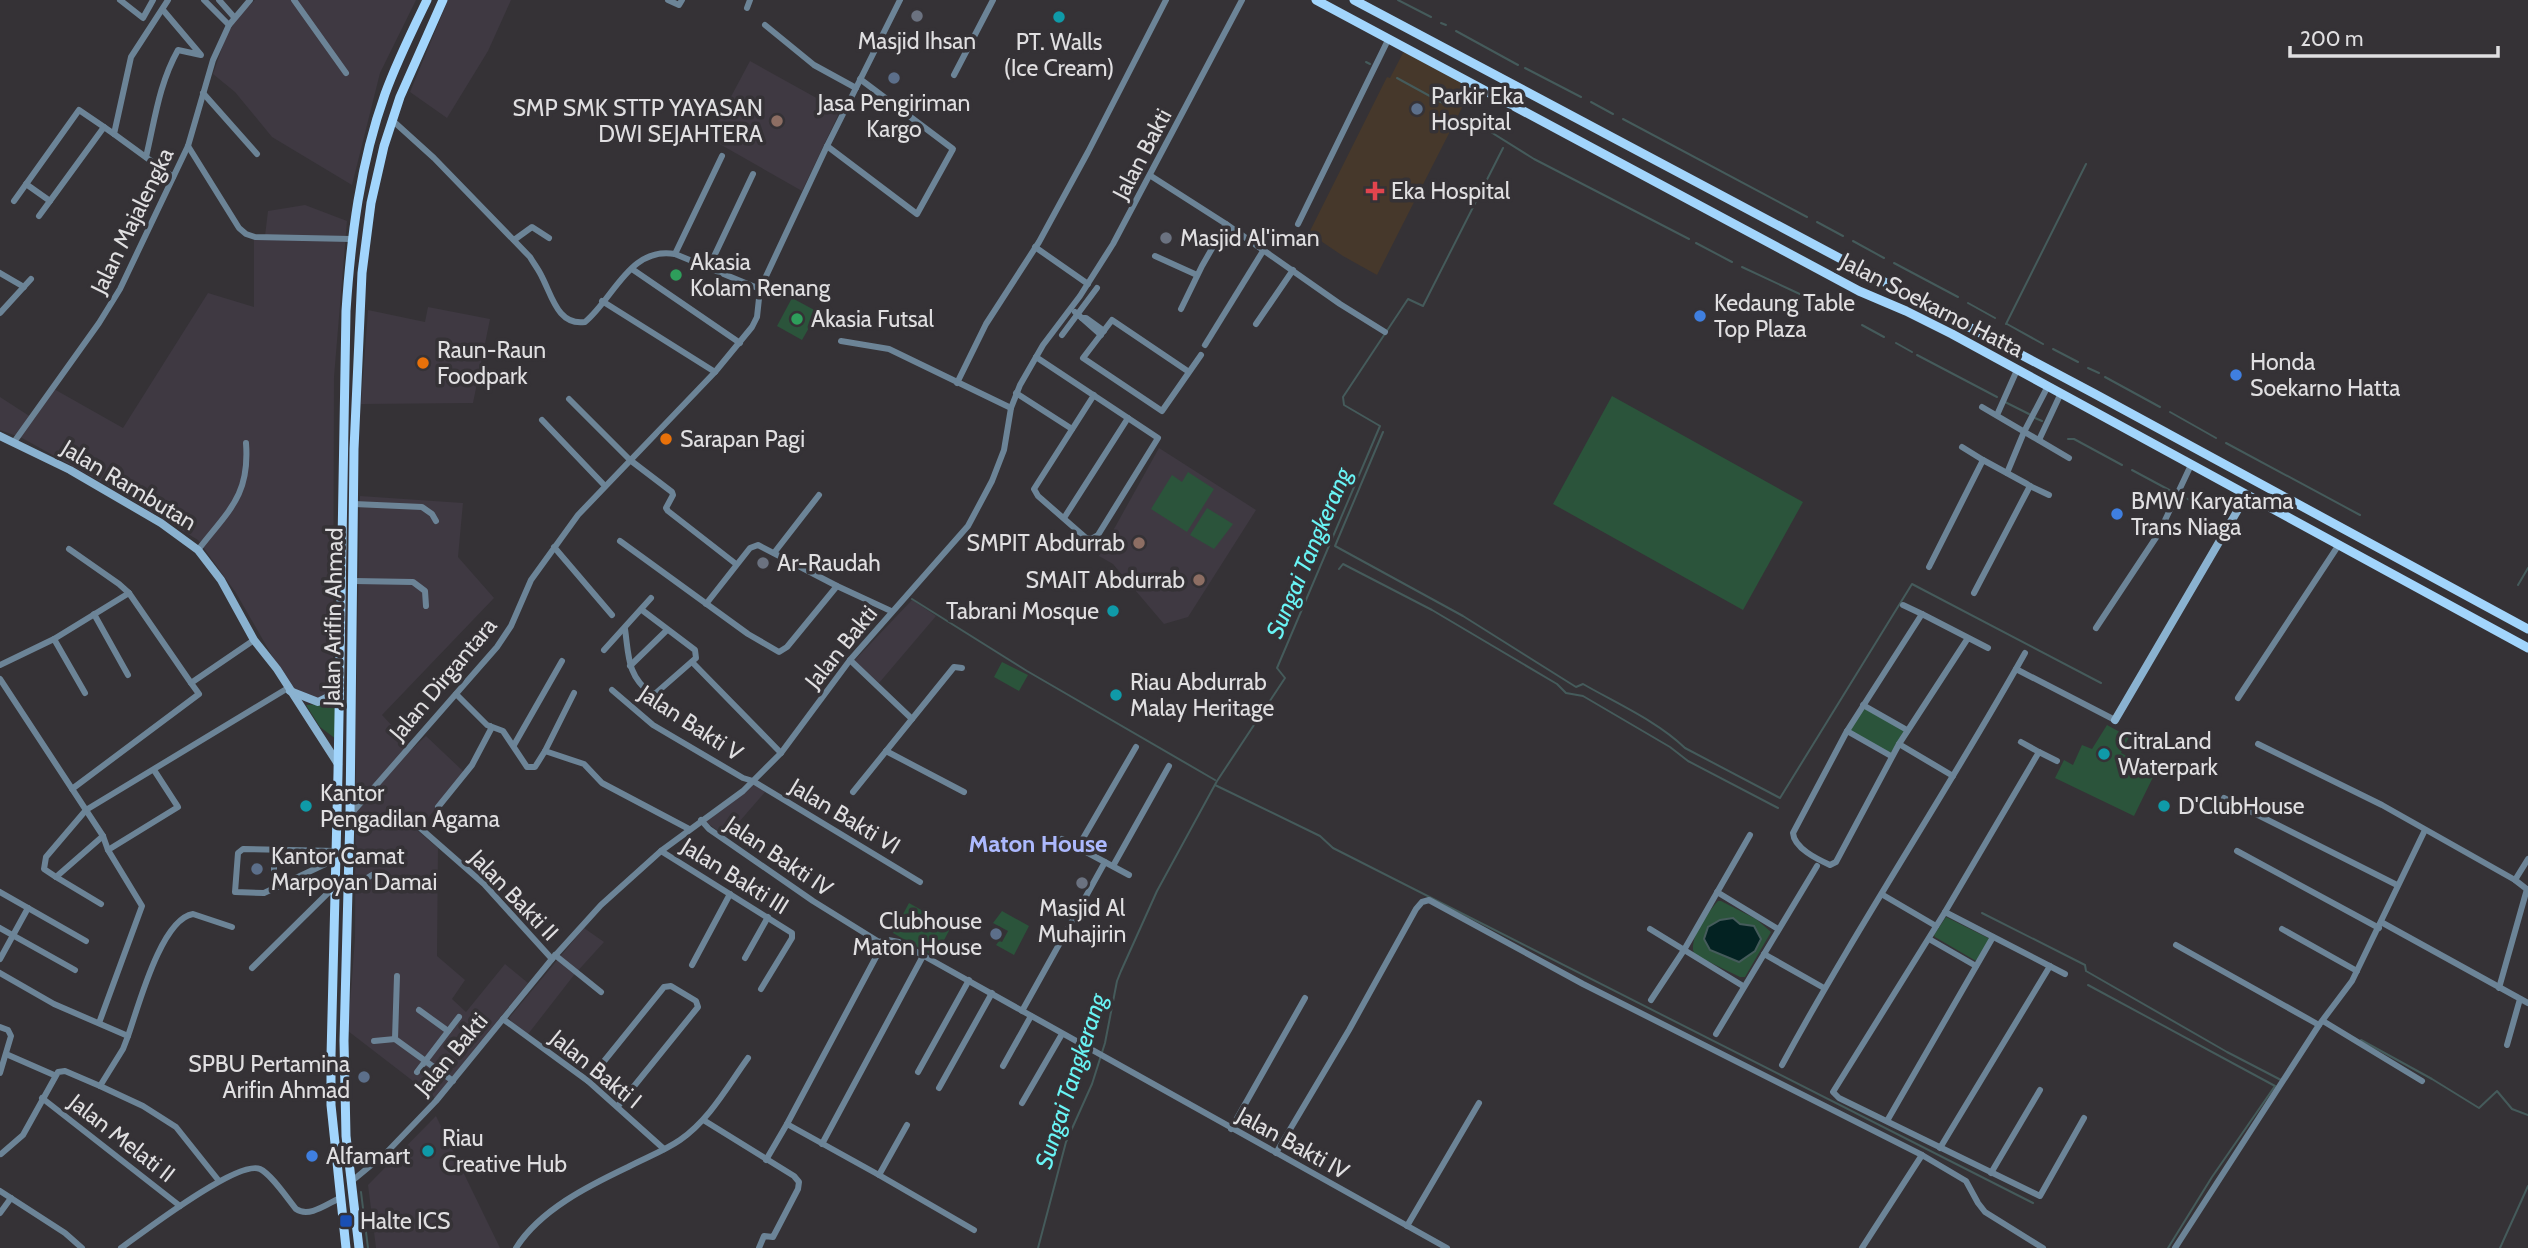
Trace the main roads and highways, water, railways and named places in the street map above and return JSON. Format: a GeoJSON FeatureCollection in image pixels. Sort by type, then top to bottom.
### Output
{"type":"FeatureCollection","features":[{"type":"Feature","properties":{"kind":"main road"},"geometry":{"type":"LineString","coordinates":[[427,0],[441,3]]}},
{"type":"Feature","properties":{"kind":"main road","name":"Jalan Arifin Ahmad"},"geometry":{"type":"LineString","coordinates":[[346,1248],[331,1105],[346,312],[351,239],[362,178],[377,119],[401,54],[427,0]]}},
{"type":"Feature","properties":{"kind":"main road","name":"Jalan Soekarno Hatta"},"geometry":{"type":"LineString","coordinates":[[1316,0],[1859,291],[1906,311],[2048,386],[2528,648]]}},
{"type":"Feature","properties":{"kind":"main road","name":"Jalan Soekarno Hatta"},"geometry":{"type":"LineString","coordinates":[[1354,0],[2095,394],[2528,629]]}},
{"type":"Feature","properties":{"kind":"main road","name":"Jalan Arifin Ahmad"},"geometry":{"type":"LineString","coordinates":[[359,1248],[344,1104],[354,449],[365,249],[374,184],[392,120],[441,3]]}},
{"type":"Feature","properties":{"kind":"main road"},"geometry":{"type":"LineString","coordinates":[[1607,154],[1615,139]]}},
{"type":"Feature","properties":{"kind":"main road","name":"Jalan Rambutan"},"geometry":{"type":"LineString","coordinates":[[0,436],[70,470],[161,523],[198,550],[221,580],[254,640],[338,764]]}},
{"type":"Feature","properties":{"kind":"main road"},"geometry":{"type":"LineString","coordinates":[[342,449],[354,449]]}},
{"type":"Feature","properties":{"kind":"main road"},"geometry":{"type":"LineString","coordinates":[[2115,720],[2246,496]]}},
{"type":"Feature","properties":{"kind":"main road"},"geometry":{"type":"LineString","coordinates":[[2450,605],[2457,592]]}},
{"type":"Feature","properties":{"kind":"main road"},"geometry":{"type":"LineString","coordinates":[[289,689],[318,702],[340,691]]}},
{"type":"Feature","properties":{"kind":"main road"},"geometry":{"type":"LineString","coordinates":[[333,964],[346,964]]}},
{"type":"Feature","properties":{"kind":"water"},"geometry":{"type":"Polygon","coordinates":[[[1733,918],[1740,924],[1754,926],[1761,939],[1755,951],[1739,962],[1710,950],[1704,939],[1708,927],[1720,920],[1733,918]]]}},
{"type":"Feature","properties":{"kind":"waterway"},"geometry":{"type":"LineString","coordinates":[[1398,0],[1431,17]]}},
{"type":"Feature","properties":{"kind":"waterway"},"geometry":{"type":"LineString","coordinates":[[1441,23],[1446,25]]}},
{"type":"Feature","properties":{"kind":"waterway"},"geometry":{"type":"LineString","coordinates":[[1456,31],[1518,65]]}},
{"type":"Feature","properties":{"kind":"waterway"},"geometry":{"type":"LineString","coordinates":[[1366,62],[1370,64]]}},
{"type":"Feature","properties":{"kind":"waterway"},"geometry":{"type":"LineString","coordinates":[[1525,68],[1581,97]]}},
{"type":"Feature","properties":{"kind":"waterway"},"geometry":{"type":"LineString","coordinates":[[1397,78],[1448,106]]}},
{"type":"Feature","properties":{"kind":"waterway"},"geometry":{"type":"LineString","coordinates":[[1591,102],[1613,114]]}},
{"type":"Feature","properties":{"kind":"waterway"},"geometry":{"type":"LineString","coordinates":[[1470,119],[1534,159],[1689,239]]}},
{"type":"Feature","properties":{"kind":"waterway"},"geometry":{"type":"LineString","coordinates":[[1623,119],[1807,217]]}},
{"type":"Feature","properties":{"kind":"waterway","name":"Sungai Tangkerang"},"geometry":{"type":"LineString","coordinates":[[1038,1248],[1066,1142],[1092,1084],[1105,1043],[1121,971],[1157,891],[1217,781],[1285,678],[1277,668],[1380,426],[1344,405],[1343,397],[1408,299],[1423,306],[1503,148]]}},
{"type":"Feature","properties":{"kind":"waterway"},"geometry":{"type":"LineString","coordinates":[[2006,324],[2086,164]]}},
{"type":"Feature","properties":{"kind":"waterway"},"geometry":{"type":"LineString","coordinates":[[1817,222],[1843,236]]}},
{"type":"Feature","properties":{"kind":"waterway"},"geometry":{"type":"LineString","coordinates":[[1853,241],[1884,258]]}},
{"type":"Feature","properties":{"kind":"waterway"},"geometry":{"type":"LineString","coordinates":[[1696,243],[1732,262]]}},
{"type":"Feature","properties":{"kind":"waterway"},"geometry":{"type":"LineString","coordinates":[[1894,263],[1958,297]]}},
{"type":"Feature","properties":{"kind":"waterway"},"geometry":{"type":"LineString","coordinates":[[1742,267],[1834,310]]}},
{"type":"Feature","properties":{"kind":"waterway"},"geometry":{"type":"LineString","coordinates":[[1968,303],[1995,318]]}},
{"type":"Feature","properties":{"kind":"waterway"},"geometry":{"type":"LineString","coordinates":[[2007,324],[2043,344]]}},
{"type":"Feature","properties":{"kind":"waterway"},"geometry":{"type":"LineString","coordinates":[[1862,325],[1884,337]]}},
{"type":"Feature","properties":{"kind":"waterway"},"geometry":{"type":"LineString","coordinates":[[1896,343],[1912,352]]}},
{"type":"Feature","properties":{"kind":"waterway"},"geometry":{"type":"LineString","coordinates":[[2053,349],[2078,362]]}},
{"type":"Feature","properties":{"kind":"waterway"},"geometry":{"type":"LineString","coordinates":[[1917,355],[1997,397]]}},
{"type":"Feature","properties":{"kind":"waterway"},"geometry":{"type":"LineString","coordinates":[[2088,368],[2099,373]]}},
{"type":"Feature","properties":{"kind":"waterway"},"geometry":{"type":"LineString","coordinates":[[2105,377],[2160,407]]}},
{"type":"Feature","properties":{"kind":"waterway"},"geometry":{"type":"LineString","coordinates":[[2005,402],[2029,414]]}},
{"type":"Feature","properties":{"kind":"waterway"},"geometry":{"type":"LineString","coordinates":[[2170,412],[2216,438]]}},
{"type":"Feature","properties":{"kind":"waterway"},"geometry":{"type":"LineString","coordinates":[[2035,418],[2042,421]]}},
{"type":"Feature","properties":{"kind":"waterway"},"geometry":{"type":"LineString","coordinates":[[1383,432],[1335,546],[1463,616],[1576,687],[1583,684],[1649,721],[1685,748],[1780,798],[1912,584],[2101,683]]}},
{"type":"Feature","properties":{"kind":"waterway"},"geometry":{"type":"LineString","coordinates":[[2068,439],[2074,439],[2122,465]]}},
{"type":"Feature","properties":{"kind":"waterway"},"geometry":{"type":"LineString","coordinates":[[2226,443],[2360,515]]}},
{"type":"Feature","properties":{"kind":"waterway"},"geometry":{"type":"LineString","coordinates":[[2132,470],[2173,492]]}},
{"type":"Feature","properties":{"kind":"waterway"},"geometry":{"type":"LineString","coordinates":[[2183,496],[2197,505]]}},
{"type":"Feature","properties":{"kind":"waterway"},"geometry":{"type":"LineString","coordinates":[[1339,569],[1343,564],[1432,610],[1557,684],[1566,693],[1583,696],[1670,747],[1688,761],[1778,808]]}},
{"type":"Feature","properties":{"kind":"waterway"},"geometry":{"type":"LineString","coordinates":[[2518,585],[2528,568]]}},
{"type":"Feature","properties":{"kind":"waterway"},"geometry":{"type":"LineString","coordinates":[[912,599],[1027,671],[1215,780]]}},
{"type":"Feature","properties":{"kind":"waterway"},"geometry":{"type":"LineString","coordinates":[[1215,785],[1320,836],[1333,848],[2033,1203]]}},
{"type":"Feature","properties":{"kind":"waterway"},"geometry":{"type":"LineString","coordinates":[[1982,913],[2085,965],[2086,971],[2281,1080]]}},
{"type":"Feature","properties":{"kind":"waterway"},"geometry":{"type":"LineString","coordinates":[[2088,985],[2275,1086],[2212,1177],[2168,1248]]}},
{"type":"Feature","properties":{"kind":"waterway"},"geometry":{"type":"LineString","coordinates":[[2361,1040],[2479,1108],[2497,1091],[2512,1109],[2528,1115]]}},
{"type":"Feature","properties":{"kind":"waterway"},"geometry":{"type":"LineString","coordinates":[[2500,1248],[2528,1186]]}},
{"type":"Feature","properties":{"kind":"waterway"},"geometry":{"type":"LineString","coordinates":[[361,1192],[368,1248]]}},
{"type":"Feature","properties":{"kind":"place","name":"Masjid Ihsan"},"geometry":{"type":"Point","coordinates":[917,16]}},
{"type":"Feature","properties":{"kind":"place","name":"PT. Walls (Ice Cream)"},"geometry":{"type":"Point","coordinates":[1059,17]}},
{"type":"Feature","properties":{"kind":"place","name":"Jasa Pengiriman Kargo"},"geometry":{"type":"Point","coordinates":[894,78]}},
{"type":"Feature","properties":{"kind":"place","name":"Parkir Eka Hospital"},"geometry":{"type":"Point","coordinates":[1417,109]}},
{"type":"Feature","properties":{"kind":"place","name":"SMP SMK STTP YAYASAN DWI SEJAHTERA"},"geometry":{"type":"Point","coordinates":[777,121]}},
{"type":"Feature","properties":{"kind":"place","name":"Eka Hospital"},"geometry":{"type":"Point","coordinates":[1375,191]}},
{"type":"Feature","properties":{"kind":"place","name":"Masjid Al'iman"},"geometry":{"type":"Point","coordinates":[1166,238]}},
{"type":"Feature","properties":{"kind":"place","name":"Akasia Kolam Renang"},"geometry":{"type":"Point","coordinates":[676,275]}},
{"type":"Feature","properties":{"kind":"place","name":"Kedaung Table Top Plaza"},"geometry":{"type":"Point","coordinates":[1700,316]}},
{"type":"Feature","properties":{"kind":"place","name":"Akasia Futsal"},"geometry":{"type":"Point","coordinates":[797,319]}},
{"type":"Feature","properties":{"kind":"place","name":"Raun-Raun Foodpark"},"geometry":{"type":"Point","coordinates":[423,363]}},
{"type":"Feature","properties":{"kind":"place","name":"Honda Soekarno Hatta"},"geometry":{"type":"Point","coordinates":[2236,375]}},
{"type":"Feature","properties":{"kind":"place","name":"Sarapan Pagi"},"geometry":{"type":"Point","coordinates":[666,439]}},
{"type":"Feature","properties":{"kind":"place","name":"BMW Karyatama Trans Niaga"},"geometry":{"type":"Point","coordinates":[2117,514]}},
{"type":"Feature","properties":{"kind":"place","name":"SMPIT Abdurrab"},"geometry":{"type":"Point","coordinates":[1139,543]}},
{"type":"Feature","properties":{"kind":"place","name":"Ar-Raudah"},"geometry":{"type":"Point","coordinates":[763,563]}},
{"type":"Feature","properties":{"kind":"place","name":"SMAIT Abdurrab"},"geometry":{"type":"Point","coordinates":[1199,580]}},
{"type":"Feature","properties":{"kind":"place","name":"Tabrani Mosque"},"geometry":{"type":"Point","coordinates":[1113,611]}},
{"type":"Feature","properties":{"kind":"place","name":"Riau Abdurrab Malay Heritage"},"geometry":{"type":"Point","coordinates":[1116,695]}},
{"type":"Feature","properties":{"kind":"place","name":"CitraLand Waterpark"},"geometry":{"type":"Point","coordinates":[2104,754]}},
{"type":"Feature","properties":{"kind":"place","name":"Kantor Pengadilan Agama"},"geometry":{"type":"Point","coordinates":[306,806]}},
{"type":"Feature","properties":{"kind":"place","name":"D'ClubHouse"},"geometry":{"type":"Point","coordinates":[2164,806]}},
{"type":"Feature","properties":{"kind":"place","name":"Kantor Camat Marpoyan Damai"},"geometry":{"type":"Point","coordinates":[257,869]}},
{"type":"Feature","properties":{"kind":"place","name":"Masjid Al Muhajirin"},"geometry":{"type":"Point","coordinates":[1082,883]}},
{"type":"Feature","properties":{"kind":"place","name":"Clubhouse Maton House"},"geometry":{"type":"Point","coordinates":[996,934]}},
{"type":"Feature","properties":{"kind":"place","name":"SPBU Pertamina Arifin Ahmad"},"geometry":{"type":"Point","coordinates":[364,1077]}},
{"type":"Feature","properties":{"kind":"place","name":"Riau Creative Hub"},"geometry":{"type":"Point","coordinates":[428,1151]}},
{"type":"Feature","properties":{"kind":"place","name":"Alfamart"},"geometry":{"type":"Point","coordinates":[312,1156]}},
{"type":"Feature","properties":{"kind":"place","name":"Halte ICS"},"geometry":{"type":"Point","coordinates":[346,1221]}},
{"type":"Feature","properties":{"kind":"district","name":"Maton House"},"geometry":{"type":"Point","coordinates":[1038,844]}}]}
